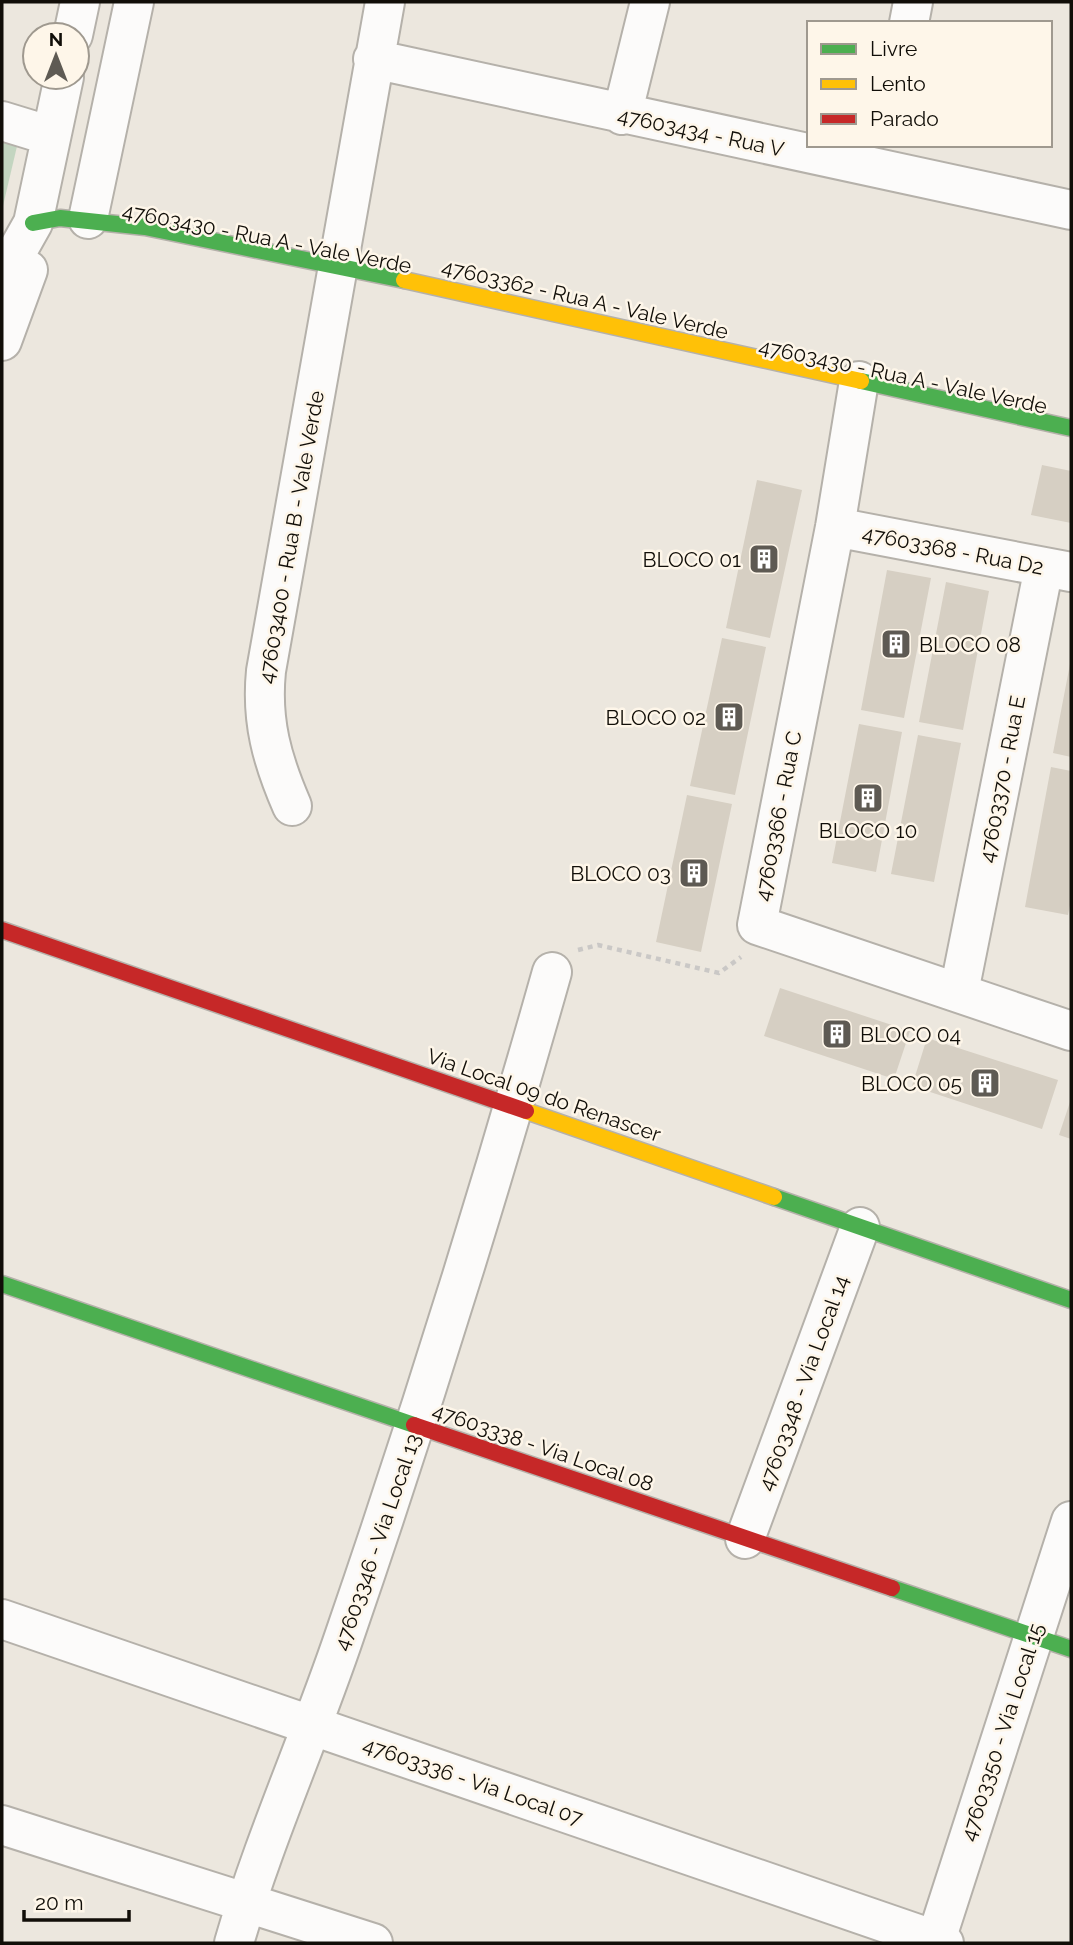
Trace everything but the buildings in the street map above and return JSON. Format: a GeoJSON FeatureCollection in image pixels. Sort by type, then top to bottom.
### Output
{"type":"FeatureCollection","features":[{"type":"Feature","properties":{"kind":"street"},"geometry":{"type":"LineString","coordinates":[[76,21],[80,2]]}},
{"type":"Feature","properties":{"kind":"street"},"geometry":{"type":"LineString","coordinates":[[2,341],[32,259],[62,214],[134,2]]}},
{"type":"Feature","properties":{"kind":"street","name":"47603400 - Rua B - Vale Verde"},"geometry":{"type":"LineString","coordinates":[[292,806],[270,746],[263,700],[341,259],[373,58],[385,2]]}},
{"type":"Feature","properties":{"kind":"street"},"geometry":{"type":"LineString","coordinates":[[622,115],[650,2]]}},
{"type":"Feature","properties":{"kind":"street"},"geometry":{"type":"LineString","coordinates":[[909,21],[913,2]]}},
{"type":"Feature","properties":{"kind":"street","name":"47603434 - Rua V"},"geometry":{"type":"LineString","coordinates":[[373,58],[622,115],[807,145]]}},
{"type":"Feature","properties":{"kind":"street"},"geometry":{"type":"LineString","coordinates":[[61,91],[51,136],[62,214]]}},
{"type":"Feature","properties":{"kind":"street"},"geometry":{"type":"LineString","coordinates":[[2,121],[51,136]]}},
{"type":"Feature","properties":{"kind":"street","name":"47603434 - Rua V"},"geometry":{"type":"LineString","coordinates":[[818,147],[879,157],[1071,210]]}},
{"type":"Feature","properties":{"kind":"street"},"geometry":{"type":"LineString","coordinates":[[2,293],[15,255],[62,214]]}},
{"type":"Feature","properties":{"kind":"street","name":"47603430 - Rua A - Vale Verde"},"geometry":{"type":"LineString","coordinates":[[62,214],[341,259],[1071,411]]}},
{"type":"Feature","properties":{"kind":"street","name":"47603362 - Rua A - Vale Verde"},"geometry":{"type":"LineString","coordinates":[[341,259],[1071,428]]}},
{"type":"Feature","properties":{"kind":"street","name":"47603366 - Rua C"},"geometry":{"type":"LineString","coordinates":[[859,381],[835,527],[757,925],[1071,1031]]}},
{"type":"Feature","properties":{"kind":"street","name":"47603368 - Rua D2"},"geometry":{"type":"LineString","coordinates":[[835,527],[1058,570]]}},
{"type":"Feature","properties":{"kind":"street","name":"47603370 - Rua E"},"geometry":{"type":"LineString","coordinates":[[959,992],[1058,570]]}},
{"type":"Feature","properties":{"kind":"street","name":"Via Local 09 do Renascer"},"geometry":{"type":"LineString","coordinates":[[2,930],[1071,1300]]}},
{"type":"Feature","properties":{"kind":"street","name":"47603346 - Via Local 13"},"geometry":{"type":"LineString","coordinates":[[240,1922],[313,1727],[416,1426],[514,1107],[552,972]]}},
{"type":"Feature","properties":{"kind":"street","name":"47603348 - Via Local 14"},"geometry":{"type":"LineString","coordinates":[[746,1539],[860,1227]]}},
{"type":"Feature","properties":{"kind":"street","name":"47603338 - Via Local 08"},"geometry":{"type":"LineString","coordinates":[[2,1284],[1071,1650]]}},
{"type":"Feature","properties":{"kind":"street","name":"47603350 - Via Local 15"},"geometry":{"type":"LineString","coordinates":[[938,1942],[1032,1636],[1071,1521]]}},
{"type":"Feature","properties":{"kind":"street","name":"47603336 - Via Local 07"},"geometry":{"type":"LineString","coordinates":[[2,1619],[938,1942]]}},
{"type":"Feature","properties":{"kind":"street"},"geometry":{"type":"LineString","coordinates":[[2,1825],[240,1922],[373,1943]]}},
{"type":"Feature","properties":{"kind":"street"},"geometry":{"type":"LineString","coordinates":[[2,1841],[240,1922],[320,1943]]}},
{"type":"Feature","properties":{"kind":"path"},"geometry":{"type":"LineString","coordinates":[[552,972],[576,951],[598,945],[719,973],[736,963],[752,944],[757,925]]}},
{"type":"Feature","properties":{"kind":"green space"},"geometry":{"type":"Polygon","coordinates":[[[2,137],[18,142],[2,210],[2,137]]]}},
{"type":"Feature","properties":{"kind":"traffic: fast"},"geometry":{"type":"LineString","coordinates":[[33,223],[60,218],[145,227],[404,280]]}},
{"type":"Feature","properties":{"kind":"traffic: fast"},"geometry":{"type":"LineString","coordinates":[[861,381],[1071,428]]}},
{"type":"Feature","properties":{"kind":"traffic: fast"},"geometry":{"type":"LineString","coordinates":[[774,1197],[1071,1300]]}},
{"type":"Feature","properties":{"kind":"traffic: fast"},"geometry":{"type":"LineString","coordinates":[[2,1284],[414,1425]]}},
{"type":"Feature","properties":{"kind":"traffic: fast"},"geometry":{"type":"LineString","coordinates":[[892,1588],[1071,1649]]}},
{"type":"Feature","properties":{"kind":"traffic: slow"},"geometry":{"type":"LineString","coordinates":[[404,280],[861,381]]}},
{"type":"Feature","properties":{"kind":"traffic: slow"},"geometry":{"type":"LineString","coordinates":[[526,1111],[774,1197]]}},
{"type":"Feature","properties":{"kind":"traffic: jam"},"geometry":{"type":"LineString","coordinates":[[2,930],[526,1111]]}},
{"type":"Feature","properties":{"kind":"traffic: jam"},"geometry":{"type":"LineString","coordinates":[[414,1425],[892,1588]]}},
{"type":"Feature","properties":{"kind":"place","name":"BLOCO 01"},"geometry":{"type":"Point","coordinates":[764,559]}},
{"type":"Feature","properties":{"kind":"place","name":"BLOCO 08"},"geometry":{"type":"Point","coordinates":[896,644]}},
{"type":"Feature","properties":{"kind":"place","name":"BLOCO 02"},"geometry":{"type":"Point","coordinates":[729,717]}},
{"type":"Feature","properties":{"kind":"place","name":"BLOCO 10"},"geometry":{"type":"Point","coordinates":[868,798]}},
{"type":"Feature","properties":{"kind":"place","name":"BLOCO 03"},"geometry":{"type":"Point","coordinates":[694,873]}},
{"type":"Feature","properties":{"kind":"place","name":"BLOCO 04"},"geometry":{"type":"Point","coordinates":[837,1034]}},
{"type":"Feature","properties":{"kind":"place","name":"BLOCO 05"},"geometry":{"type":"Point","coordinates":[985,1083]}}]}
